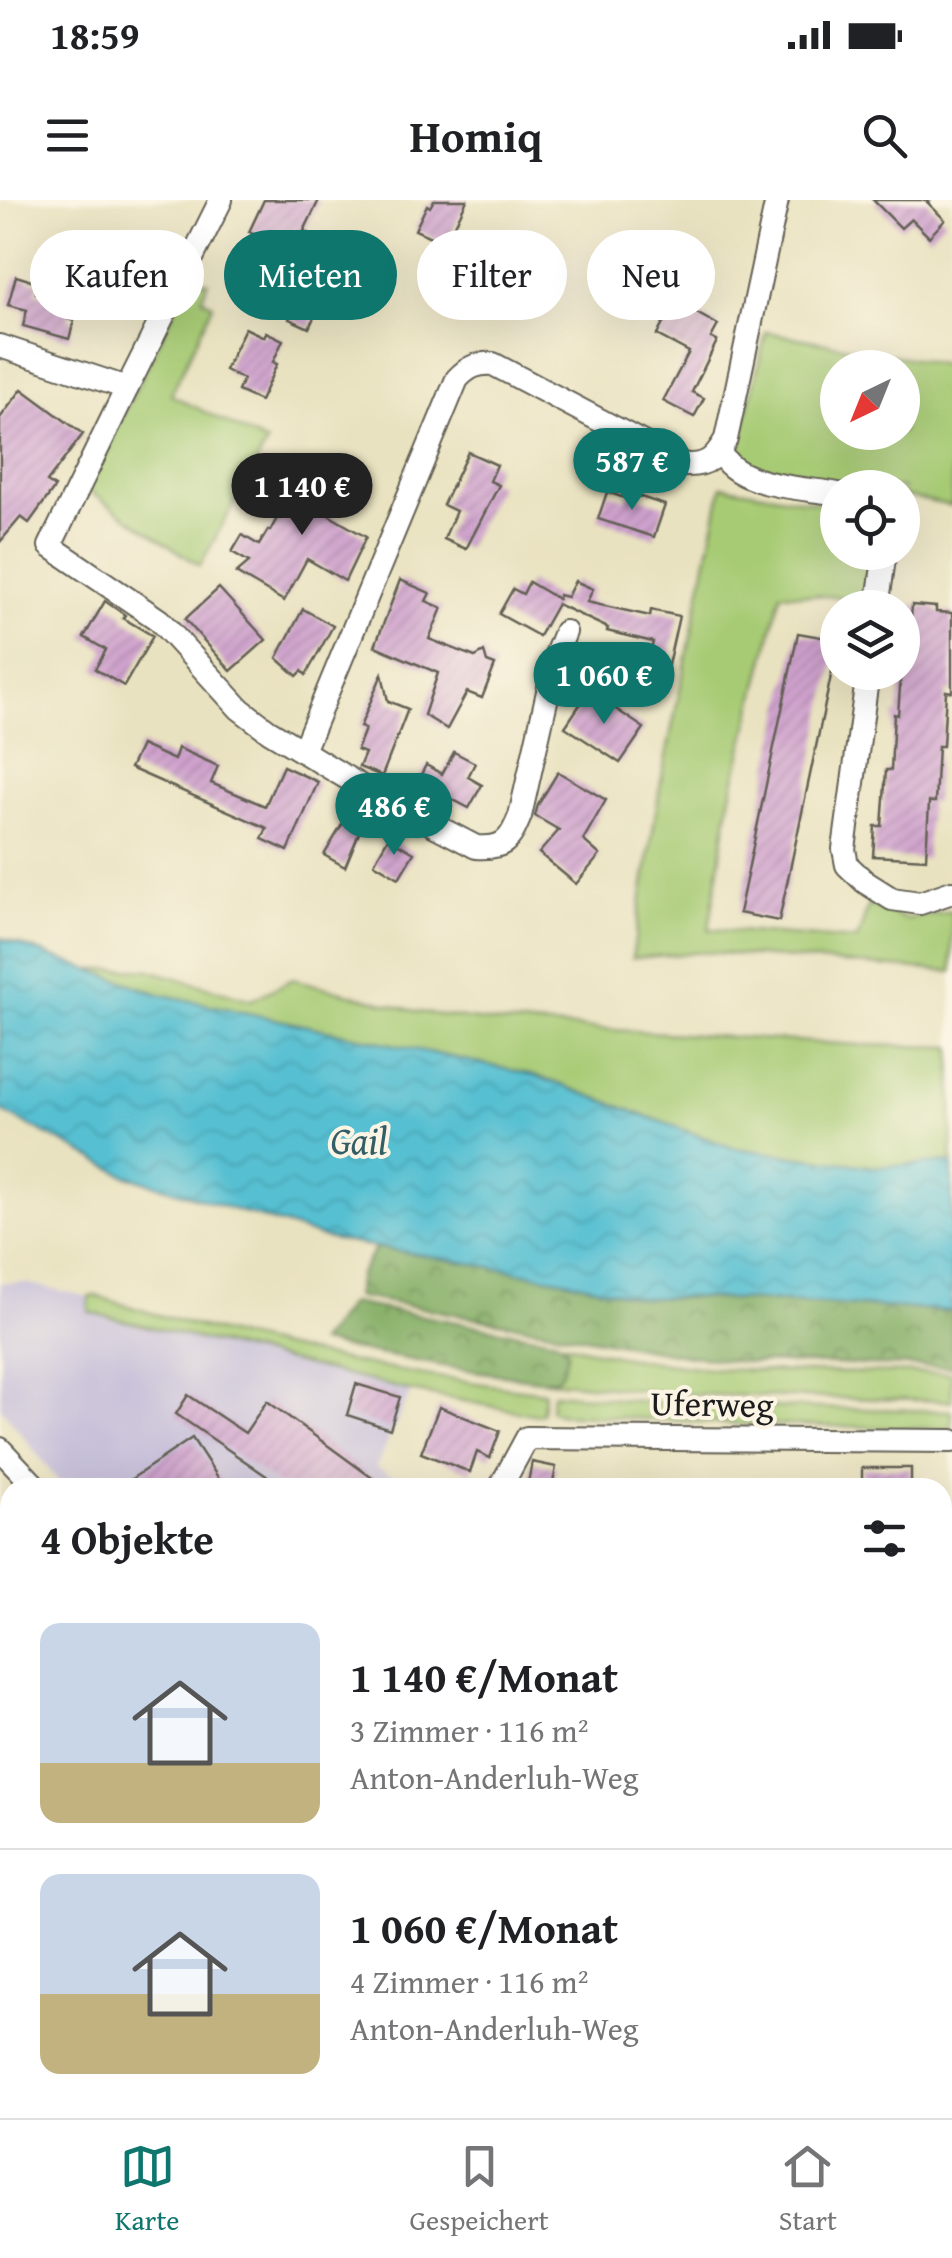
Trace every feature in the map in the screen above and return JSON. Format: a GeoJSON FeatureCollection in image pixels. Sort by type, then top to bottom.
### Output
{"type":"FeatureCollection","features":[{"type":"Feature","properties":{"kind":"street"},"geometry":{"type":"LineString","coordinates":[[221,200],[50,546],[159,620],[240,709],[372,794],[476,847],[494,848],[512,837],[556,652],[565,632]]}},
{"type":"Feature","properties":{"kind":"street"},"geometry":{"type":"LineString","coordinates":[[302,751],[457,379],[467,369],[493,364],[686,466],[702,466],[717,454],[726,439],[777,200]]}},
{"type":"Feature","properties":{"kind":"street"},"geometry":{"type":"LineString","coordinates":[[0,346],[127,388]]}},
{"type":"Feature","properties":{"kind":"street"},"geometry":{"type":"LineString","coordinates":[[717,454],[726,464],[757,479],[820,491]]}},
{"type":"Feature","properties":{"kind":"street"},"geometry":{"type":"LineString","coordinates":[[866,690],[844,849],[847,865],[892,899],[920,904],[952,892]]}},
{"type":"Feature","properties":{"kind":"street","name":"Uferweg"},"geometry":{"type":"LineString","coordinates":[[505,1478],[527,1438],[952,1441]]}},
{"type":"Feature","properties":{"kind":"street"},"geometry":{"type":"LineString","coordinates":[[0,1449],[27,1478]]}},
{"type":"Feature","properties":{"kind":"shaded area"},"geometry":{"type":"Polygon","coordinates":[[[0,1283],[25,1283],[89,1297],[90,1312],[411,1391],[376,1467],[395,1478],[56,1478],[0,1407],[0,1283]]]}},
{"type":"Feature","properties":{"kind":"green space"},"geometry":{"type":"Polygon","coordinates":[[[204,299],[213,305],[171,395],[267,443],[200,566],[87,490],[170,320],[204,320],[204,299]]]}},
{"type":"Feature","properties":{"kind":"green space"},"geometry":{"type":"Polygon","coordinates":[[[766,332],[864,350],[820,350],[820,450],[920,450],[920,360],[952,366],[952,506],[920,499],[920,470],[820,470],[820,479],[740,463],[738,452],[766,332]]]}},
{"type":"Feature","properties":{"kind":"green space"},"geometry":{"type":"Polygon","coordinates":[[[722,486],[820,503],[820,570],[872,570],[869,590],[820,590],[820,596],[781,593],[730,799],[709,929],[857,940],[869,904],[905,919],[952,911],[952,972],[706,952],[632,958],[661,781],[722,486]]]}},
{"type":"Feature","properties":{"kind":"green space"},"geometry":{"type":"Polygon","coordinates":[[[146,969],[251,1000],[293,979],[419,1012],[499,1023],[952,1047],[952,1162],[875,1167],[733,1148],[534,1075],[159,994],[91,970],[146,969]]]}},
{"type":"Feature","properties":{"kind":"green space"},"geometry":{"type":"Polygon","coordinates":[[[376,1247],[565,1280],[641,1298],[694,1297],[952,1311],[952,1367],[742,1362],[355,1296],[359,1276],[376,1247]]]}},
{"type":"Feature","properties":{"kind":"green space"},"geometry":{"type":"Polygon","coordinates":[[[89,1297],[318,1355],[544,1392],[542,1413],[411,1391],[89,1312],[89,1297]]]}},
{"type":"Feature","properties":{"kind":"green space"},"geometry":{"type":"Polygon","coordinates":[[[350,1303],[557,1340],[568,1351],[561,1374],[556,1379],[540,1380],[319,1343],[350,1303]]]}},
{"type":"Feature","properties":{"kind":"green space"},"geometry":{"type":"Polygon","coordinates":[[[563,1343],[707,1368],[952,1373],[952,1401],[679,1394],[540,1380],[556,1379],[566,1347],[563,1343]]]}},
{"type":"Feature","properties":{"kind":"green space"},"geometry":{"type":"Polygon","coordinates":[[[555,1393],[681,1405],[952,1411],[952,1429],[733,1424],[558,1414],[550,1410],[555,1393]]]}},
{"type":"Feature","properties":{"kind":"water","name":"Gail"},"geometry":{"type":"Polygon","coordinates":[[[0,938],[159,994],[534,1075],[733,1148],[875,1167],[952,1162],[952,1311],[694,1297],[641,1298],[565,1280],[325,1238],[125,1175],[0,1110],[0,938]]]}},
{"type":"Feature","properties":{"kind":"building"},"geometry":{"type":"Polygon","coordinates":[[[264,200],[319,200],[304,230],[250,230],[264,200]]]}},
{"type":"Feature","properties":{"kind":"building"},"geometry":{"type":"Polygon","coordinates":[[[434,200],[467,200],[453,230],[415,230],[427,205],[430,207],[434,200]]]}},
{"type":"Feature","properties":{"kind":"building"},"geometry":{"type":"Polygon","coordinates":[[[873,200],[930,200],[927,202],[945,220],[929,237],[911,219],[901,228],[873,200]]]}},
{"type":"Feature","properties":{"kind":"building"},"geometry":{"type":"Polygon","coordinates":[[[16,276],[30,280],[30,320],[74,321],[69,339],[23,326],[27,310],[8,305],[16,276]]]}},
{"type":"Feature","properties":{"kind":"building"},"geometry":{"type":"Polygon","coordinates":[[[291,320],[313,320],[309,328],[291,320]]]}},
{"type":"Feature","properties":{"kind":"building"},"geometry":{"type":"Polygon","coordinates":[[[665,320],[709,320],[718,325],[711,338],[717,341],[692,392],[704,398],[694,417],[663,401],[689,352],[657,335],[665,320]]]}},
{"type":"Feature","properties":{"kind":"building"},"geometry":{"type":"Polygon","coordinates":[[[245,328],[283,340],[260,401],[238,391],[243,379],[225,370],[245,328]]]}},
{"type":"Feature","properties":{"kind":"building"},"geometry":{"type":"Polygon","coordinates":[[[22,389],[83,434],[47,482],[55,487],[29,523],[21,517],[0,542],[0,418],[22,389]]]}},
{"type":"Feature","properties":{"kind":"building"},"geometry":{"type":"Polygon","coordinates":[[[468,452],[497,465],[490,481],[499,485],[466,549],[444,539],[456,511],[443,505],[468,452]]]}},
{"type":"Feature","properties":{"kind":"building"},"geometry":{"type":"Polygon","coordinates":[[[304,469],[319,477],[322,472],[346,485],[330,516],[366,537],[345,581],[307,559],[284,601],[236,573],[249,562],[232,552],[242,535],[259,545],[304,469]]]}},
{"type":"Feature","properties":{"kind":"building"},"geometry":{"type":"Polygon","coordinates":[[[607,492],[627,499],[629,493],[665,505],[654,537],[598,519],[607,492]]]}},
{"type":"Feature","properties":{"kind":"building"},"geometry":{"type":"Polygon","coordinates":[[[400,580],[430,593],[426,601],[442,608],[429,639],[475,657],[484,652],[487,662],[495,665],[482,698],[467,692],[447,729],[424,715],[438,673],[375,646],[400,580]]]}},
{"type":"Feature","properties":{"kind":"building"},"geometry":{"type":"Polygon","coordinates":[[[575,581],[593,589],[587,602],[650,616],[651,610],[679,616],[661,696],[641,691],[653,642],[607,631],[608,628],[557,604],[539,636],[499,614],[513,589],[523,594],[529,582],[558,599],[559,595],[567,597],[575,581]]]}},
{"type":"Feature","properties":{"kind":"building"},"geometry":{"type":"Polygon","coordinates":[[[219,588],[266,640],[231,671],[185,619],[219,588]]]}},
{"type":"Feature","properties":{"kind":"building"},"geometry":{"type":"Polygon","coordinates":[[[105,601],[125,615],[123,618],[153,636],[124,686],[95,669],[106,650],[84,637],[105,601]]]}},
{"type":"Feature","properties":{"kind":"building"},"geometry":{"type":"Polygon","coordinates":[[[920,606],[952,613],[952,692],[946,691],[935,802],[929,802],[926,859],[873,856],[875,826],[882,826],[886,770],[891,770],[894,714],[898,715],[900,690],[920,690],[920,606]]]}},
{"type":"Feature","properties":{"kind":"building"},"geometry":{"type":"Polygon","coordinates":[[[303,609],[333,626],[306,675],[302,671],[297,676],[277,658],[303,609]]]}},
{"type":"Feature","properties":{"kind":"building"},"geometry":{"type":"Polygon","coordinates":[[[798,633],[820,637],[820,690],[828,690],[779,921],[739,913],[798,633]]]}},
{"type":"Feature","properties":{"kind":"building"},"geometry":{"type":"Polygon","coordinates":[[[382,674],[388,701],[408,709],[382,776],[359,767],[365,753],[357,750],[365,729],[360,727],[382,674]]]}},
{"type":"Feature","properties":{"kind":"building"},"geometry":{"type":"Polygon","coordinates":[[[589,691],[644,728],[620,763],[565,727],[589,691]]]}},
{"type":"Feature","properties":{"kind":"building"},"geometry":{"type":"Polygon","coordinates":[[[141,745],[174,760],[178,748],[218,766],[211,783],[265,806],[283,766],[318,782],[288,851],[262,839],[267,828],[130,768],[141,745]]]}},
{"type":"Feature","properties":{"kind":"building"},"geometry":{"type":"Polygon","coordinates":[[[454,752],[475,763],[468,777],[482,785],[469,808],[415,786],[426,765],[442,774],[454,752]]]}},
{"type":"Feature","properties":{"kind":"building"},"geometry":{"type":"Polygon","coordinates":[[[558,772],[606,800],[583,840],[600,855],[576,884],[539,853],[559,830],[535,816],[558,772]]]}},
{"type":"Feature","properties":{"kind":"building"},"geometry":{"type":"Polygon","coordinates":[[[343,823],[359,833],[345,867],[324,855],[343,823]]]}},
{"type":"Feature","properties":{"kind":"building"},"geometry":{"type":"Polygon","coordinates":[[[388,838],[414,853],[399,878],[374,863],[388,838]]]}},
{"type":"Feature","properties":{"kind":"building"},"geometry":{"type":"Polygon","coordinates":[[[356,1384],[400,1397],[390,1429],[347,1415],[356,1384]]]}},
{"type":"Feature","properties":{"kind":"building"},"geometry":{"type":"Polygon","coordinates":[[[188,1395],[245,1433],[267,1401],[372,1478],[269,1478],[176,1414],[188,1395]]]}},
{"type":"Feature","properties":{"kind":"building"},"geometry":{"type":"Polygon","coordinates":[[[439,1407],[500,1431],[490,1458],[477,1452],[470,1472],[421,1453],[439,1407]]]}},
{"type":"Feature","properties":{"kind":"building"},"geometry":{"type":"Polygon","coordinates":[[[192,1438],[218,1478],[133,1478],[192,1438]]]}},
{"type":"Feature","properties":{"kind":"building"},"geometry":{"type":"Polygon","coordinates":[[[532,1462],[556,1467],[554,1478],[529,1478],[532,1462]]]}},
{"type":"Feature","properties":{"kind":"building"},"geometry":{"type":"Polygon","coordinates":[[[862,1468],[911,1468],[911,1478],[862,1478],[862,1468]]]}}]}
